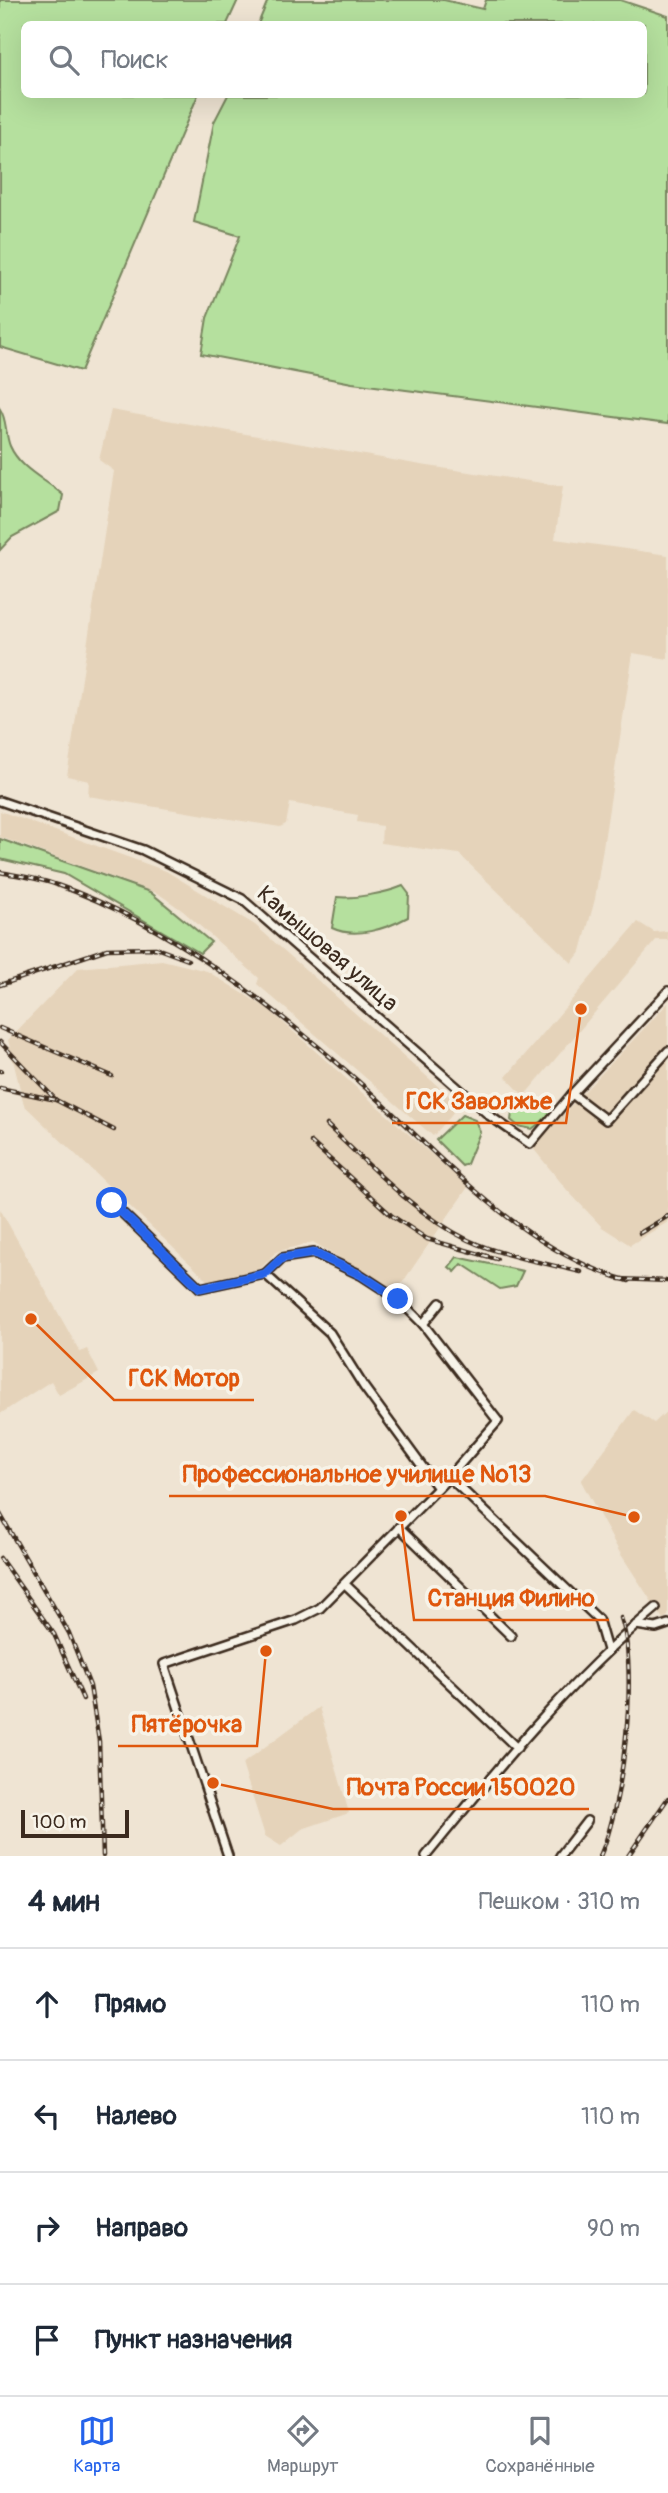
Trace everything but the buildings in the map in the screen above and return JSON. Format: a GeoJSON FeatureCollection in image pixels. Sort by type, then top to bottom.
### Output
{"type":"FeatureCollection","features":[{"type":"Feature","properties":{"kind":"street","name":"Камышовая улица"},"geometry":{"type":"LineString","coordinates":[[0,801],[143,850],[242,899],[490,1115],[530,1144],[572,1094]]}},
{"type":"Feature","properties":{"kind":"street"},"geometry":{"type":"LineString","coordinates":[[668,991],[572,1094],[606,1120],[668,1051]]}},
{"type":"Feature","properties":{"kind":"street"},"geometry":{"type":"LineString","coordinates":[[112,1203],[200,1288],[265,1274],[282,1258],[314,1253],[361,1275],[398,1299],[423,1324],[498,1421],[449,1477],[346,1585],[320,1608],[305,1617],[164,1664],[228,1856]]}},
{"type":"Feature","properties":{"kind":"street"},"geometry":{"type":"LineString","coordinates":[[265,1274],[330,1333],[364,1387],[438,1488]]}},
{"type":"Feature","properties":{"kind":"street"},"geometry":{"type":"LineString","coordinates":[[423,1324],[440,1303]]}},
{"type":"Feature","properties":{"kind":"street"},"geometry":{"type":"LineString","coordinates":[[449,1477],[598,1619],[607,1650]]}},
{"type":"Feature","properties":{"kind":"street"},"geometry":{"type":"LineString","coordinates":[[399,1527],[511,1636]]}},
{"type":"Feature","properties":{"kind":"street"},"geometry":{"type":"LineString","coordinates":[[346,1585],[517,1748]]}},
{"type":"Feature","properties":{"kind":"street"},"geometry":{"type":"LineString","coordinates":[[426,1856],[468,1802],[607,1650],[656,1608]]}},
{"type":"Feature","properties":{"kind":"street"},"geometry":{"type":"LineString","coordinates":[[636,1625],[656,1628],[668,1624]]}},
{"type":"Feature","properties":{"kind":"street"},"geometry":{"type":"LineString","coordinates":[[560,1856],[587,1821]]}},
{"type":"Feature","properties":{"kind":"shaded area"},"geometry":{"type":"Polygon","coordinates":[[[111,410],[421,465],[563,486],[555,539],[668,555],[668,659],[633,653],[595,899],[581,951],[572,963],[459,854],[381,843],[382,826],[357,822],[358,815],[290,803],[286,824],[280,827],[88,796],[89,781],[67,776],[114,471],[99,460],[111,410]]]}},
{"type":"Feature","properties":{"kind":"shaded area"},"geometry":{"type":"Polygon","coordinates":[[[0,811],[166,871],[255,925],[457,1103],[451,1116],[433,1136],[257,984],[259,978],[183,911],[159,894],[0,837],[0,811]]]}},
{"type":"Feature","properties":{"kind":"shaded area"},"geometry":{"type":"Polygon","coordinates":[[[638,922],[654,932],[668,931],[668,940],[656,940],[524,1096],[506,1077],[638,922]]]}},
{"type":"Feature","properties":{"kind":"shaded area"},"geometry":{"type":"Polygon","coordinates":[[[162,960],[207,971],[268,1009],[468,1187],[396,1292],[313,1242],[276,1252],[261,1268],[208,1281],[24,1105],[8,1040],[78,968],[162,960]]]}},
{"type":"Feature","properties":{"kind":"shaded area"},"geometry":{"type":"Polygon","coordinates":[[[668,1003],[668,1222],[630,1245],[602,1227],[532,1147],[668,1003]]]}},
{"type":"Feature","properties":{"kind":"shaded area"},"geometry":{"type":"Polygon","coordinates":[[[0,1209],[80,1352],[87,1349],[99,1373],[59,1395],[51,1381],[0,1414],[0,1209]]]}},
{"type":"Feature","properties":{"kind":"shaded area"},"geometry":{"type":"Polygon","coordinates":[[[634,1410],[654,1423],[668,1410],[668,1616],[663,1619],[620,1553],[581,1481],[634,1410]]]}},
{"type":"Feature","properties":{"kind":"shaded area"},"geometry":{"type":"Polygon","coordinates":[[[319,1707],[349,1813],[302,1829],[281,1846],[265,1836],[242,1764],[319,1707]]]}},
{"type":"Feature","properties":{"kind":"green space"},"geometry":{"type":"Polygon","coordinates":[[[0,0],[238,0],[228,21],[21,21],[21,98],[197,98],[81,371],[0,347],[0,0]]]}},
{"type":"Feature","properties":{"kind":"green space"},"geometry":{"type":"Polygon","coordinates":[[[268,0],[444,0],[483,9],[486,0],[620,0],[668,16],[668,424],[352,383],[201,354],[207,318],[240,236],[194,222],[214,122],[226,98],[647,98],[647,21],[259,21],[268,0]]]}},
{"type":"Feature","properties":{"kind":"green space"},"geometry":{"type":"Polygon","coordinates":[[[0,409],[14,454],[26,467],[63,495],[60,511],[12,537],[0,550],[0,409]]]}},
{"type":"Feature","properties":{"kind":"green space"},"geometry":{"type":"Polygon","coordinates":[[[0,839],[150,892],[211,942],[200,953],[64,874],[0,859],[0,839]]]}},
{"type":"Feature","properties":{"kind":"green space"},"geometry":{"type":"Polygon","coordinates":[[[403,886],[409,894],[408,917],[360,933],[332,928],[337,897],[370,895],[403,886]]]}},
{"type":"Feature","properties":{"kind":"green space"},"geometry":{"type":"Polygon","coordinates":[[[543,1105],[551,1109],[550,1115],[532,1129],[518,1126],[511,1120],[512,1113],[518,1109],[543,1105]]]}},
{"type":"Feature","properties":{"kind":"green space"},"geometry":{"type":"Polygon","coordinates":[[[462,1115],[475,1120],[480,1132],[467,1164],[462,1166],[436,1140],[462,1115]]]}},
{"type":"Feature","properties":{"kind":"green space"},"geometry":{"type":"Polygon","coordinates":[[[457,1257],[523,1271],[516,1286],[500,1289],[462,1264],[455,1272],[449,1267],[457,1257]]]}},
{"type":"Feature","properties":{"kind":"railway"},"geometry":{"type":"LineString","coordinates":[[0,872],[50,883],[99,902],[182,946],[298,1030],[368,1090],[488,1202],[521,1227],[555,1249],[591,1267],[629,1281]]}},
{"type":"Feature","properties":{"kind":"railway"},"geometry":{"type":"LineString","coordinates":[[0,985],[107,949],[156,948],[188,960]]}},
{"type":"Feature","properties":{"kind":"railway"},"geometry":{"type":"LineString","coordinates":[[0,1028],[112,1076]]}},
{"type":"Feature","properties":{"kind":"railway"},"geometry":{"type":"LineString","coordinates":[[0,1042],[56,1100]]}},
{"type":"Feature","properties":{"kind":"railway"},"geometry":{"type":"LineString","coordinates":[[0,1088],[56,1100],[114,1130]]}},
{"type":"Feature","properties":{"kind":"railway"},"geometry":{"type":"LineString","coordinates":[[327,1125],[393,1187],[448,1229],[495,1250],[581,1272]]}},
{"type":"Feature","properties":{"kind":"railway"},"geometry":{"type":"LineString","coordinates":[[311,1142],[391,1215],[427,1239],[497,1259]]}},
{"type":"Feature","properties":{"kind":"railway"},"geometry":{"type":"LineString","coordinates":[[640,1233],[668,1216]]}},
{"type":"Feature","properties":{"kind":"railway"},"geometry":{"type":"LineString","coordinates":[[619,1279],[668,1281]]}},
{"type":"Feature","properties":{"kind":"railway"},"geometry":{"type":"LineString","coordinates":[[0,1514],[69,1633],[90,1686],[99,1741],[103,1856]]}},
{"type":"Feature","properties":{"kind":"railway"},"geometry":{"type":"LineString","coordinates":[[0,1558],[54,1634],[83,1699]]}},
{"type":"Feature","properties":{"kind":"railway"},"geometry":{"type":"LineString","coordinates":[[600,1856],[616,1805],[626,1738],[629,1670],[621,1618]]}},
{"type":"Feature","properties":{"kind":"railway"},"geometry":{"type":"LineString","coordinates":[[628,1856],[668,1798]]}},
{"type":"Feature","properties":{"kind":"place","name":"ГСК Заволжье"},"geometry":{"type":"Point","coordinates":[581,1009]}},
{"type":"Feature","properties":{"kind":"place","name":"ГСК Мотор"},"geometry":{"type":"Point","coordinates":[31,1319]}},
{"type":"Feature","properties":{"kind":"place","name":"Станция Филино"},"geometry":{"type":"Point","coordinates":[401,1516]}},
{"type":"Feature","properties":{"kind":"place","name":"Профессиональное училище №13"},"geometry":{"type":"Point","coordinates":[634,1517]}},
{"type":"Feature","properties":{"kind":"place","name":"Пятёрочка"},"geometry":{"type":"Point","coordinates":[266,1651]}},
{"type":"Feature","properties":{"kind":"place","name":"Почта России 150020"},"geometry":{"type":"Point","coordinates":[213,1783]}},
{"type":"Feature","properties":{"kind":"route"},"geometry":{"type":"LineString","coordinates":[[112,1203],[200,1288],[265,1274],[282,1258],[314,1253],[361,1275],[398,1299]]}}]}
